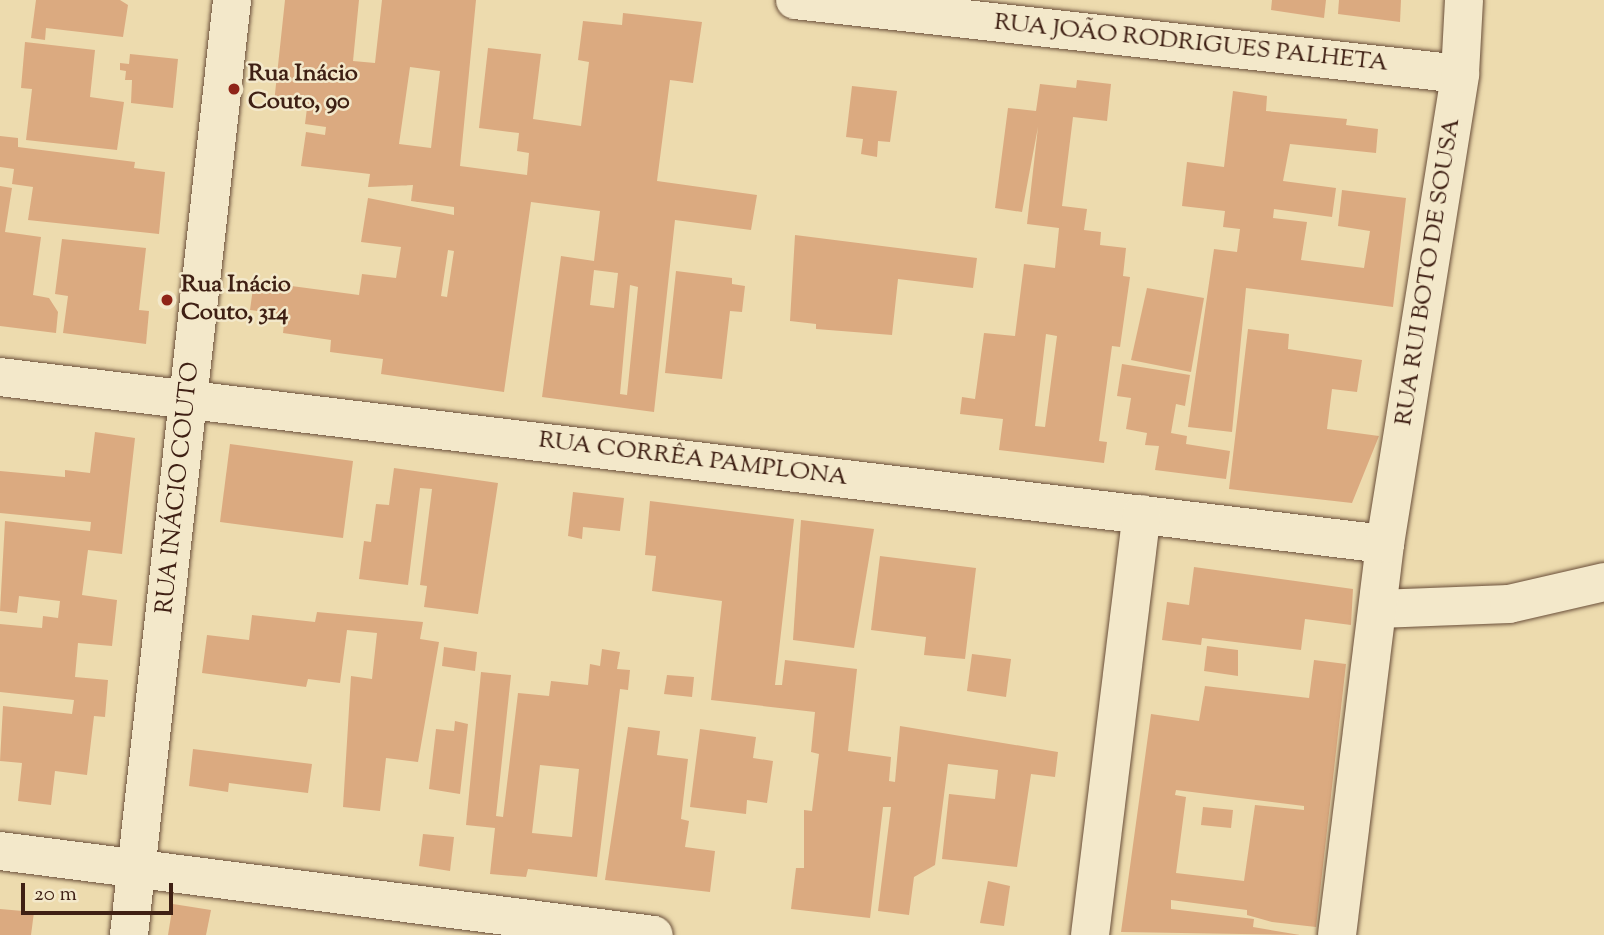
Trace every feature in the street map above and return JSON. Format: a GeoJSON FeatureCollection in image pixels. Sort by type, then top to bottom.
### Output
{"type":"FeatureCollection","features":[{"type":"Feature","properties":{"kind":"street","name":"RUA INÁCIO COUTO"},"geometry":{"type":"LineString","coordinates":[[129,935],[232,0]]}},
{"type":"Feature","properties":{"kind":"street","name":"RUA JOÃO RODRIGUES PALHETA"},"geometry":{"type":"LineString","coordinates":[[795,0],[1460,74]]}},
{"type":"Feature","properties":{"kind":"street","name":"RUA RUI BOTO DE SOUSA"},"geometry":{"type":"LineString","coordinates":[[1337,935],[1385,544],[1460,74],[1464,0]]}},
{"type":"Feature","properties":{"kind":"street","name":"RUA CORRÊA PAMPLONA"},"geometry":{"type":"LineString","coordinates":[[0,377],[1385,544]]}},
{"type":"Feature","properties":{"kind":"street"},"geometry":{"type":"LineString","coordinates":[[1090,935],[1142,514]]}},
{"type":"Feature","properties":{"kind":"street"},"geometry":{"type":"LineString","coordinates":[[1378,609],[1509,604],[1604,582]]}},
{"type":"Feature","properties":{"kind":"street"},"geometry":{"type":"LineString","coordinates":[[0,851],[654,935]]}},
{"type":"Feature","properties":{"kind":"building"},"geometry":{"type":"Polygon","coordinates":[[[36,0],[120,0],[128,5],[123,37],[46,28],[45,40],[31,38],[36,0]]]}},
{"type":"Feature","properties":{"kind":"building"},"geometry":{"type":"Polygon","coordinates":[[[285,0],[359,0],[353,61],[375,63],[382,0],[476,0],[460,166],[527,175],[529,153],[517,151],[519,133],[479,128],[488,48],[541,54],[533,119],[581,126],[589,62],[578,60],[583,21],[622,25],[623,13],[702,22],[693,83],[670,80],[657,181],[757,195],[751,230],[675,220],[654,412],[542,397],[561,256],[594,261],[600,211],[531,202],[504,392],[381,374],[383,359],[330,352],[331,340],[283,333],[285,315],[250,310],[254,281],[359,295],[362,274],[396,278],[401,247],[361,242],[368,198],[454,215],[454,207],[411,201],[413,185],[368,187],[370,174],[301,166],[306,132],[325,135],[326,127],[305,124],[307,108],[274,103],[285,0]],[[410,67],[399,144],[431,148],[440,71],[410,67]],[[448,250],[441,296],[447,297],[454,251],[448,250]],[[594,270],[590,305],[614,308],[618,273],[594,270]],[[630,285],[620,394],[627,395],[638,287],[630,285]]]}},
{"type":"Feature","properties":{"kind":"building"},"geometry":{"type":"Polygon","coordinates":[[[1272,0],[1326,0],[1324,18],[1271,10],[1272,0]]]}},
{"type":"Feature","properties":{"kind":"building"},"geometry":{"type":"Polygon","coordinates":[[[1339,0],[1401,0],[1400,22],[1338,14],[1339,0]]]}},
{"type":"Feature","properties":{"kind":"building"},"geometry":{"type":"Polygon","coordinates":[[[25,42],[95,50],[90,97],[124,102],[117,150],[26,140],[32,89],[21,88],[25,42]]]}},
{"type":"Feature","properties":{"kind":"building"},"geometry":{"type":"Polygon","coordinates":[[[130,54],[178,59],[173,108],[131,103],[132,80],[125,80],[126,71],[120,70],[120,63],[129,64],[130,54]]]}},
{"type":"Feature","properties":{"kind":"building"},"geometry":{"type":"Polygon","coordinates":[[[1077,80],[1111,84],[1107,121],[1073,117],[1062,206],[1087,209],[1084,230],[1101,232],[1100,245],[1126,248],[1123,276],[1130,277],[1120,347],[1112,346],[1099,441],[1107,442],[1104,463],[999,450],[1003,419],[960,414],[962,397],[975,399],[984,333],[1015,336],[1024,264],[1055,268],[1059,228],[1027,224],[1038,127],[1022,212],[995,208],[1008,108],[1036,111],[1040,84],[1076,88],[1077,80]],[[1046,334],[1035,426],[1045,427],[1057,336],[1046,334]]]}},
{"type":"Feature","properties":{"kind":"building"},"geometry":{"type":"Polygon","coordinates":[[[852,86],[897,91],[890,142],[878,141],[877,157],[861,154],[863,139],[846,137],[852,86]]]}},
{"type":"Feature","properties":{"kind":"building"},"geometry":{"type":"Polygon","coordinates":[[[1233,91],[1267,96],[1266,111],[1347,119],[1346,125],[1378,129],[1376,153],[1290,144],[1283,181],[1336,188],[1332,217],[1274,209],[1273,218],[1307,222],[1301,260],[1364,268],[1370,231],[1338,226],[1342,190],[1406,198],[1393,307],[1246,288],[1232,432],[1188,427],[1214,249],[1237,252],[1240,229],[1223,227],[1225,211],[1182,206],[1187,162],[1224,167],[1233,91]]]}},
{"type":"Feature","properties":{"kind":"building"},"geometry":{"type":"Polygon","coordinates":[[[0,136],[18,138],[18,147],[135,162],[134,168],[165,172],[159,234],[28,220],[33,187],[12,184],[14,169],[0,167],[0,136]]]}},
{"type":"Feature","properties":{"kind":"building"},"geometry":{"type":"Polygon","coordinates":[[[0,186],[12,188],[5,232],[41,237],[33,295],[49,298],[58,312],[56,333],[0,326],[0,186]]]}},
{"type":"Feature","properties":{"kind":"building"},"geometry":{"type":"Polygon","coordinates":[[[795,235],[977,258],[973,288],[898,279],[892,335],[816,329],[816,324],[790,321],[795,235]]]}},
{"type":"Feature","properties":{"kind":"building"},"geometry":{"type":"Polygon","coordinates":[[[62,239],[146,248],[139,310],[149,311],[146,344],[63,333],[68,296],[55,294],[62,239]]]}},
{"type":"Feature","properties":{"kind":"building"},"geometry":{"type":"Polygon","coordinates":[[[676,271],[732,278],[732,284],[745,286],[742,312],[730,311],[722,379],[665,373],[676,271]]]}},
{"type":"Feature","properties":{"kind":"building"},"geometry":{"type":"Polygon","coordinates":[[[1147,288],[1204,298],[1191,372],[1131,360],[1147,288]]]}},
{"type":"Feature","properties":{"kind":"building"},"geometry":{"type":"Polygon","coordinates":[[[1248,329],[1289,334],[1288,349],[1362,360],[1357,392],[1332,389],[1327,429],[1379,436],[1352,503],[1229,489],[1248,329]]]}},
{"type":"Feature","properties":{"kind":"building"},"geometry":{"type":"Polygon","coordinates":[[[1122,364],[1190,375],[1185,406],[1176,404],[1171,433],[1187,436],[1186,444],[1230,451],[1226,479],[1155,470],[1159,446],[1145,445],[1147,433],[1126,429],[1131,398],[1117,396],[1122,364]]]}},
{"type":"Feature","properties":{"kind":"building"},"geometry":{"type":"Polygon","coordinates":[[[95,432],[135,438],[122,554],[88,550],[82,595],[117,600],[112,646],[78,643],[75,677],[108,680],[105,717],[94,716],[87,775],[55,771],[51,805],[18,801],[22,763],[0,761],[3,706],[72,714],[74,700],[0,692],[0,624],[42,628],[43,616],[58,618],[60,601],[19,596],[17,613],[0,611],[5,521],[90,531],[91,522],[0,513],[0,471],[65,477],[65,470],[90,473],[95,432]]]}},
{"type":"Feature","properties":{"kind":"building"},"geometry":{"type":"Polygon","coordinates":[[[230,444],[353,461],[343,538],[220,522],[230,444]]]}},
{"type":"Feature","properties":{"kind":"building"},"geometry":{"type":"Polygon","coordinates":[[[394,468],[498,483],[478,614],[424,607],[427,586],[420,585],[432,489],[420,488],[408,585],[359,579],[364,541],[371,542],[376,504],[389,505],[394,468]]]}},
{"type":"Feature","properties":{"kind":"building"},"geometry":{"type":"Polygon","coordinates":[[[573,492],[624,498],[620,531],[583,527],[582,539],[568,536],[573,492]]]}},
{"type":"Feature","properties":{"kind":"building"},"geometry":{"type":"Polygon","coordinates":[[[650,501],[794,519],[775,685],[782,685],[785,660],[857,669],[848,751],[891,757],[889,781],[895,782],[900,726],[1058,752],[1055,777],[1031,774],[1017,867],[942,859],[949,794],[995,799],[998,770],[948,764],[935,865],[914,877],[909,915],[878,911],[891,807],[883,807],[870,918],[791,909],[796,868],[804,868],[804,810],[812,811],[819,754],[811,752],[815,712],[711,700],[722,601],[652,591],[656,556],[645,555],[650,501]]]}},
{"type":"Feature","properties":{"kind":"building"},"geometry":{"type":"Polygon","coordinates":[[[801,520],[874,529],[854,648],[793,640],[801,520]]]}},
{"type":"Feature","properties":{"kind":"building"},"geometry":{"type":"Polygon","coordinates":[[[880,556],[976,568],[965,659],[924,655],[926,637],[871,630],[880,556]]]}},
{"type":"Feature","properties":{"kind":"building"},"geometry":{"type":"Polygon","coordinates":[[[1194,567],[1353,589],[1351,625],[1305,619],[1301,650],[1202,638],[1201,645],[1162,640],[1167,602],[1189,605],[1194,567]]]}},
{"type":"Feature","properties":{"kind":"building"},"geometry":{"type":"Polygon","coordinates":[[[317,612],[423,622],[420,639],[439,642],[418,762],[386,758],[380,811],[343,807],[351,676],[372,679],[377,633],[347,630],[340,683],[308,679],[306,687],[202,673],[207,635],[249,640],[252,615],[315,622],[317,612]]]}},
{"type":"Feature","properties":{"kind":"building"},"geometry":{"type":"Polygon","coordinates":[[[1207,646],[1238,650],[1238,676],[1204,671],[1207,646]]]}},
{"type":"Feature","properties":{"kind":"building"},"geometry":{"type":"Polygon","coordinates":[[[444,647],[477,652],[475,671],[442,666],[444,647]]]}},
{"type":"Feature","properties":{"kind":"building"},"geometry":{"type":"Polygon","coordinates":[[[602,649],[620,652],[617,669],[630,670],[628,690],[620,689],[597,877],[528,869],[526,877],[490,874],[495,828],[466,825],[481,672],[511,675],[496,816],[503,817],[518,693],[549,696],[551,681],[588,685],[590,664],[600,666],[602,649]],[[540,765],[532,833],[572,837],[579,769],[540,765]]]}},
{"type":"Feature","properties":{"kind":"building"},"geometry":{"type":"Polygon","coordinates":[[[972,654],[1011,659],[1006,697],[967,691],[972,654]]]}},
{"type":"Feature","properties":{"kind":"building"},"geometry":{"type":"Polygon","coordinates":[[[1314,660],[1346,664],[1316,927],[1272,922],[1247,915],[1247,910],[1171,900],[1171,909],[1254,919],[1253,927],[1300,935],[1121,932],[1151,714],[1199,721],[1205,686],[1309,698],[1314,660]],[[1176,790],[1175,795],[1186,797],[1176,873],[1244,881],[1255,805],[1304,810],[1304,806],[1176,790]]]}},
{"type":"Feature","properties":{"kind":"building"},"geometry":{"type":"Polygon","coordinates":[[[667,675],[694,677],[692,697],[664,694],[667,675]]]}},
{"type":"Feature","properties":{"kind":"building"},"geometry":{"type":"Polygon","coordinates":[[[455,721],[468,724],[460,794],[429,789],[436,729],[454,731],[455,721]]]}},
{"type":"Feature","properties":{"kind":"building"},"geometry":{"type":"Polygon","coordinates":[[[628,727],[660,731],[657,755],[688,759],[681,819],[689,821],[685,847],[715,851],[710,892],[605,880],[628,727]]]}},
{"type":"Feature","properties":{"kind":"building"},"geometry":{"type":"Polygon","coordinates":[[[700,729],[756,737],[753,758],[773,761],[767,803],[747,800],[746,814],[690,807],[700,729]]]}},
{"type":"Feature","properties":{"kind":"building"},"geometry":{"type":"Polygon","coordinates":[[[193,749],[312,764],[308,793],[229,783],[228,792],[189,786],[193,749]]]}},
{"type":"Feature","properties":{"kind":"building"},"geometry":{"type":"Polygon","coordinates":[[[1203,807],[1233,810],[1231,828],[1201,825],[1203,807]]]}},
{"type":"Feature","properties":{"kind":"building"},"geometry":{"type":"Polygon","coordinates":[[[423,834],[454,837],[450,871],[419,866],[423,834]]]}},
{"type":"Feature","properties":{"kind":"building"},"geometry":{"type":"Polygon","coordinates":[[[988,881],[1010,886],[1004,926],[980,923],[988,881]]]}},
{"type":"Feature","properties":{"kind":"building"},"geometry":{"type":"Polygon","coordinates":[[[173,904],[211,910],[206,935],[168,935],[173,904]]]}},
{"type":"Feature","properties":{"kind":"building"},"geometry":{"type":"Polygon","coordinates":[[[0,909],[34,912],[31,935],[0,935],[0,909]]]}},
{"type":"Feature","properties":{"kind":"place","name":"Rua Inácio Couto, 90"},"geometry":{"type":"Point","coordinates":[234,89]}},
{"type":"Feature","properties":{"kind":"place","name":"Rua Inácio Couto, 314"},"geometry":{"type":"Point","coordinates":[167,300]}}]}
